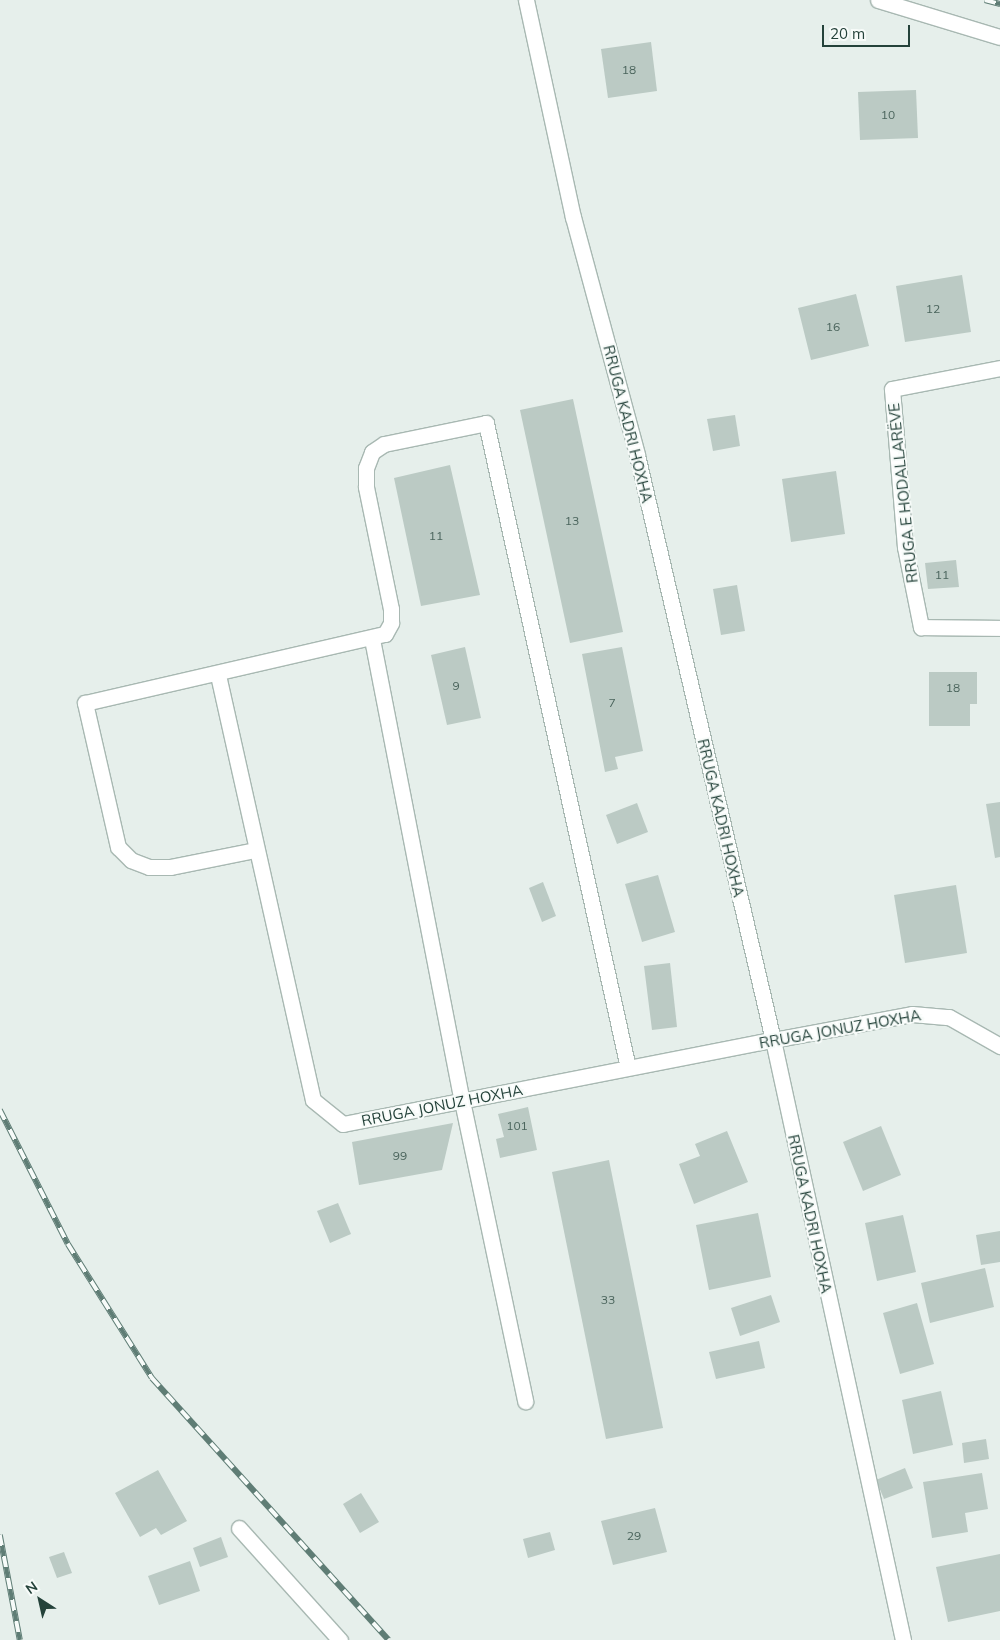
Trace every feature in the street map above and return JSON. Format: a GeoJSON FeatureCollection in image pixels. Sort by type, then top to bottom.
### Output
{"type":"FeatureCollection","features":[{"type":"Feature","properties":{"kind":"street","name":"RRUGA KADRI HOXHA"},"geometry":{"type":"LineString","coordinates":[[526,0],[573,217],[637,454],[773,1040],[903,1640]]}},
{"type":"Feature","properties":{"kind":"street"},"geometry":{"type":"LineString","coordinates":[[878,0],[1000,37]]}},
{"type":"Feature","properties":{"kind":"street","name":"RRUGA E HODALLARËVE"},"geometry":{"type":"LineString","coordinates":[[1000,368],[892,389],[905,548],[920,626],[1000,628]]}},
{"type":"Feature","properties":{"kind":"street"},"geometry":{"type":"LineString","coordinates":[[255,850],[170,867],[149,867],[131,860],[118,847],[85,703],[218,675],[372,639],[385,634],[392,623],[366,486],[366,468],[372,452],[384,444],[486,423],[628,1068]]}},
{"type":"Feature","properties":{"kind":"street"},"geometry":{"type":"LineString","coordinates":[[372,639],[462,1101],[525,1401]]}},
{"type":"Feature","properties":{"kind":"street","name":"RRUGA JONUZ HOXHA"},"geometry":{"type":"LineString","coordinates":[[218,675],[255,850],[313,1100],[343,1124],[912,1014],[949,1017],[1000,1046]]}},
{"type":"Feature","properties":{"kind":"street"},"geometry":{"type":"LineString","coordinates":[[239,1528],[340,1640]]}},
{"type":"Feature","properties":{"kind":"building"},"geometry":{"type":"Polygon","coordinates":[[[651,42],[657,91],[608,98],[601,49],[651,42]]]}},
{"type":"Feature","properties":{"kind":"building"},"geometry":{"type":"Polygon","coordinates":[[[916,90],[918,138],[860,140],[858,92],[916,90]]]}},
{"type":"Feature","properties":{"kind":"building"},"geometry":{"type":"Polygon","coordinates":[[[962,275],[971,332],[905,342],[896,286],[962,275]]]}},
{"type":"Feature","properties":{"kind":"building"},"geometry":{"type":"Polygon","coordinates":[[[856,294],[869,346],[811,360],[798,308],[856,294]]]}},
{"type":"Feature","properties":{"kind":"building"},"geometry":{"type":"Polygon","coordinates":[[[573,399],[623,632],[570,643],[520,410],[573,399]]]}},
{"type":"Feature","properties":{"kind":"building"},"geometry":{"type":"Polygon","coordinates":[[[735,415],[740,446],[713,451],[707,419],[735,415]]]}},
{"type":"Feature","properties":{"kind":"building"},"geometry":{"type":"Polygon","coordinates":[[[450,465],[480,595],[421,606],[394,478],[450,465]]]}},
{"type":"Feature","properties":{"kind":"building"},"geometry":{"type":"Polygon","coordinates":[[[836,471],[845,534],[791,542],[782,479],[836,471]]]}},
{"type":"Feature","properties":{"kind":"building"},"geometry":{"type":"Polygon","coordinates":[[[956,560],[959,587],[928,589],[925,563],[956,560]]]}},
{"type":"Feature","properties":{"kind":"building"},"geometry":{"type":"Polygon","coordinates":[[[737,585],[745,631],[721,635],[713,589],[737,585]]]}},
{"type":"Feature","properties":{"kind":"building"},"geometry":{"type":"Polygon","coordinates":[[[465,647],[481,718],[447,725],[431,655],[465,647]]]}},
{"type":"Feature","properties":{"kind":"building"},"geometry":{"type":"Polygon","coordinates":[[[622,647],[643,751],[615,757],[618,769],[605,772],[582,654],[622,647]]]}},
{"type":"Feature","properties":{"kind":"building"},"geometry":{"type":"Polygon","coordinates":[[[929,672],[977,672],[977,704],[970,704],[970,726],[929,726],[929,672]]]}},
{"type":"Feature","properties":{"kind":"building"},"geometry":{"type":"Polygon","coordinates":[[[1000,802],[1000,857],[995,858],[986,804],[1000,802]]]}},
{"type":"Feature","properties":{"kind":"building"},"geometry":{"type":"Polygon","coordinates":[[[637,803],[648,832],[617,844],[606,815],[637,803]]]}},
{"type":"Feature","properties":{"kind":"building"},"geometry":{"type":"Polygon","coordinates":[[[658,875],[675,932],[642,942],[625,884],[658,875]]]}},
{"type":"Feature","properties":{"kind":"building"},"geometry":{"type":"Polygon","coordinates":[[[543,882],[556,916],[542,922],[529,888],[543,882]]]}},
{"type":"Feature","properties":{"kind":"building"},"geometry":{"type":"Polygon","coordinates":[[[956,885],[967,953],[905,963],[894,895],[956,885]]]}},
{"type":"Feature","properties":{"kind":"building"},"geometry":{"type":"Polygon","coordinates":[[[670,963],[677,1027],[652,1030],[644,966],[670,963]]]}},
{"type":"Feature","properties":{"kind":"building"},"geometry":{"type":"Polygon","coordinates":[[[528,1107],[537,1150],[500,1158],[496,1139],[504,1137],[498,1114],[528,1107]]]}},
{"type":"Feature","properties":{"kind":"building"},"geometry":{"type":"Polygon","coordinates":[[[453,1123],[442,1170],[359,1185],[352,1142],[453,1123]]]}},
{"type":"Feature","properties":{"kind":"building"},"geometry":{"type":"Polygon","coordinates":[[[881,1126],[901,1175],[863,1191],[843,1142],[881,1126]]]}},
{"type":"Feature","properties":{"kind":"building"},"geometry":{"type":"Polygon","coordinates":[[[727,1131],[748,1182],[694,1204],[679,1164],[700,1156],[695,1144],[727,1131]]]}},
{"type":"Feature","properties":{"kind":"building"},"geometry":{"type":"Polygon","coordinates":[[[609,1160],[663,1428],[606,1439],[552,1172],[609,1160]]]}},
{"type":"Feature","properties":{"kind":"building"},"geometry":{"type":"Polygon","coordinates":[[[338,1203],[351,1234],[330,1243],[317,1211],[338,1203]]]}},
{"type":"Feature","properties":{"kind":"building"},"geometry":{"type":"Polygon","coordinates":[[[758,1213],[771,1277],[709,1290],[696,1225],[758,1213]]]}},
{"type":"Feature","properties":{"kind":"building"},"geometry":{"type":"Polygon","coordinates":[[[903,1215],[916,1272],[877,1281],[865,1223],[903,1215]]]}},
{"type":"Feature","properties":{"kind":"building"},"geometry":{"type":"Polygon","coordinates":[[[1000,1231],[1000,1262],[981,1265],[976,1235],[1000,1231]]]}},
{"type":"Feature","properties":{"kind":"building"},"geometry":{"type":"Polygon","coordinates":[[[985,1268],[994,1307],[930,1323],[921,1283],[985,1268]]]}},
{"type":"Feature","properties":{"kind":"building"},"geometry":{"type":"Polygon","coordinates":[[[771,1295],[780,1322],[740,1336],[731,1308],[771,1295]]]}},
{"type":"Feature","properties":{"kind":"building"},"geometry":{"type":"Polygon","coordinates":[[[917,1303],[934,1364],[900,1374],[883,1313],[917,1303]]]}},
{"type":"Feature","properties":{"kind":"building"},"geometry":{"type":"Polygon","coordinates":[[[759,1341],[765,1368],[716,1379],[709,1352],[759,1341]]]}},
{"type":"Feature","properties":{"kind":"building"},"geometry":{"type":"Polygon","coordinates":[[[941,1391],[953,1445],[913,1454],[902,1400],[941,1391]]]}},
{"type":"Feature","properties":{"kind":"building"},"geometry":{"type":"Polygon","coordinates":[[[986,1439],[989,1459],[964,1463],[962,1443],[986,1439]]]}},
{"type":"Feature","properties":{"kind":"building"},"geometry":{"type":"Polygon","coordinates":[[[905,1468],[913,1488],[884,1499],[876,1480],[905,1468]]]}},
{"type":"Feature","properties":{"kind":"building"},"geometry":{"type":"Polygon","coordinates":[[[158,1470],[187,1521],[161,1535],[156,1528],[140,1537],[115,1493],[158,1470]]]}},
{"type":"Feature","properties":{"kind":"building"},"geometry":{"type":"Polygon","coordinates":[[[982,1473],[988,1509],[965,1513],[968,1532],[932,1538],[923,1482],[982,1473]]]}},
{"type":"Feature","properties":{"kind":"building"},"geometry":{"type":"Polygon","coordinates":[[[361,1493],[379,1522],[360,1533],[343,1504],[361,1493]]]}},
{"type":"Feature","properties":{"kind":"building"},"geometry":{"type":"Polygon","coordinates":[[[655,1508],[667,1552],[613,1565],[601,1521],[655,1508]]]}},
{"type":"Feature","properties":{"kind":"building"},"geometry":{"type":"Polygon","coordinates":[[[550,1532],[555,1550],[528,1558],[523,1539],[550,1532]]]}},
{"type":"Feature","properties":{"kind":"building"},"geometry":{"type":"Polygon","coordinates":[[[221,1537],[228,1557],[200,1567],[193,1548],[221,1537]]]}},
{"type":"Feature","properties":{"kind":"building"},"geometry":{"type":"Polygon","coordinates":[[[64,1552],[72,1573],[57,1578],[49,1557],[64,1552]]]}},
{"type":"Feature","properties":{"kind":"building"},"geometry":{"type":"Polygon","coordinates":[[[1000,1554],[1000,1611],[948,1622],[936,1567],[1000,1554]]]}},
{"type":"Feature","properties":{"kind":"building"},"geometry":{"type":"Polygon","coordinates":[[[190,1561],[200,1591],[159,1605],[148,1576],[190,1561]]]}},
{"type":"Feature","properties":{"kind":"railway"},"geometry":{"type":"LineString","coordinates":[[985,0],[1000,4]]}},
{"type":"Feature","properties":{"kind":"railway"},"geometry":{"type":"LineString","coordinates":[[0,1110],[68,1244],[152,1378],[389,1640]]}},
{"type":"Feature","properties":{"kind":"railway"},"geometry":{"type":"LineString","coordinates":[[0,1535],[20,1640]]}}]}
